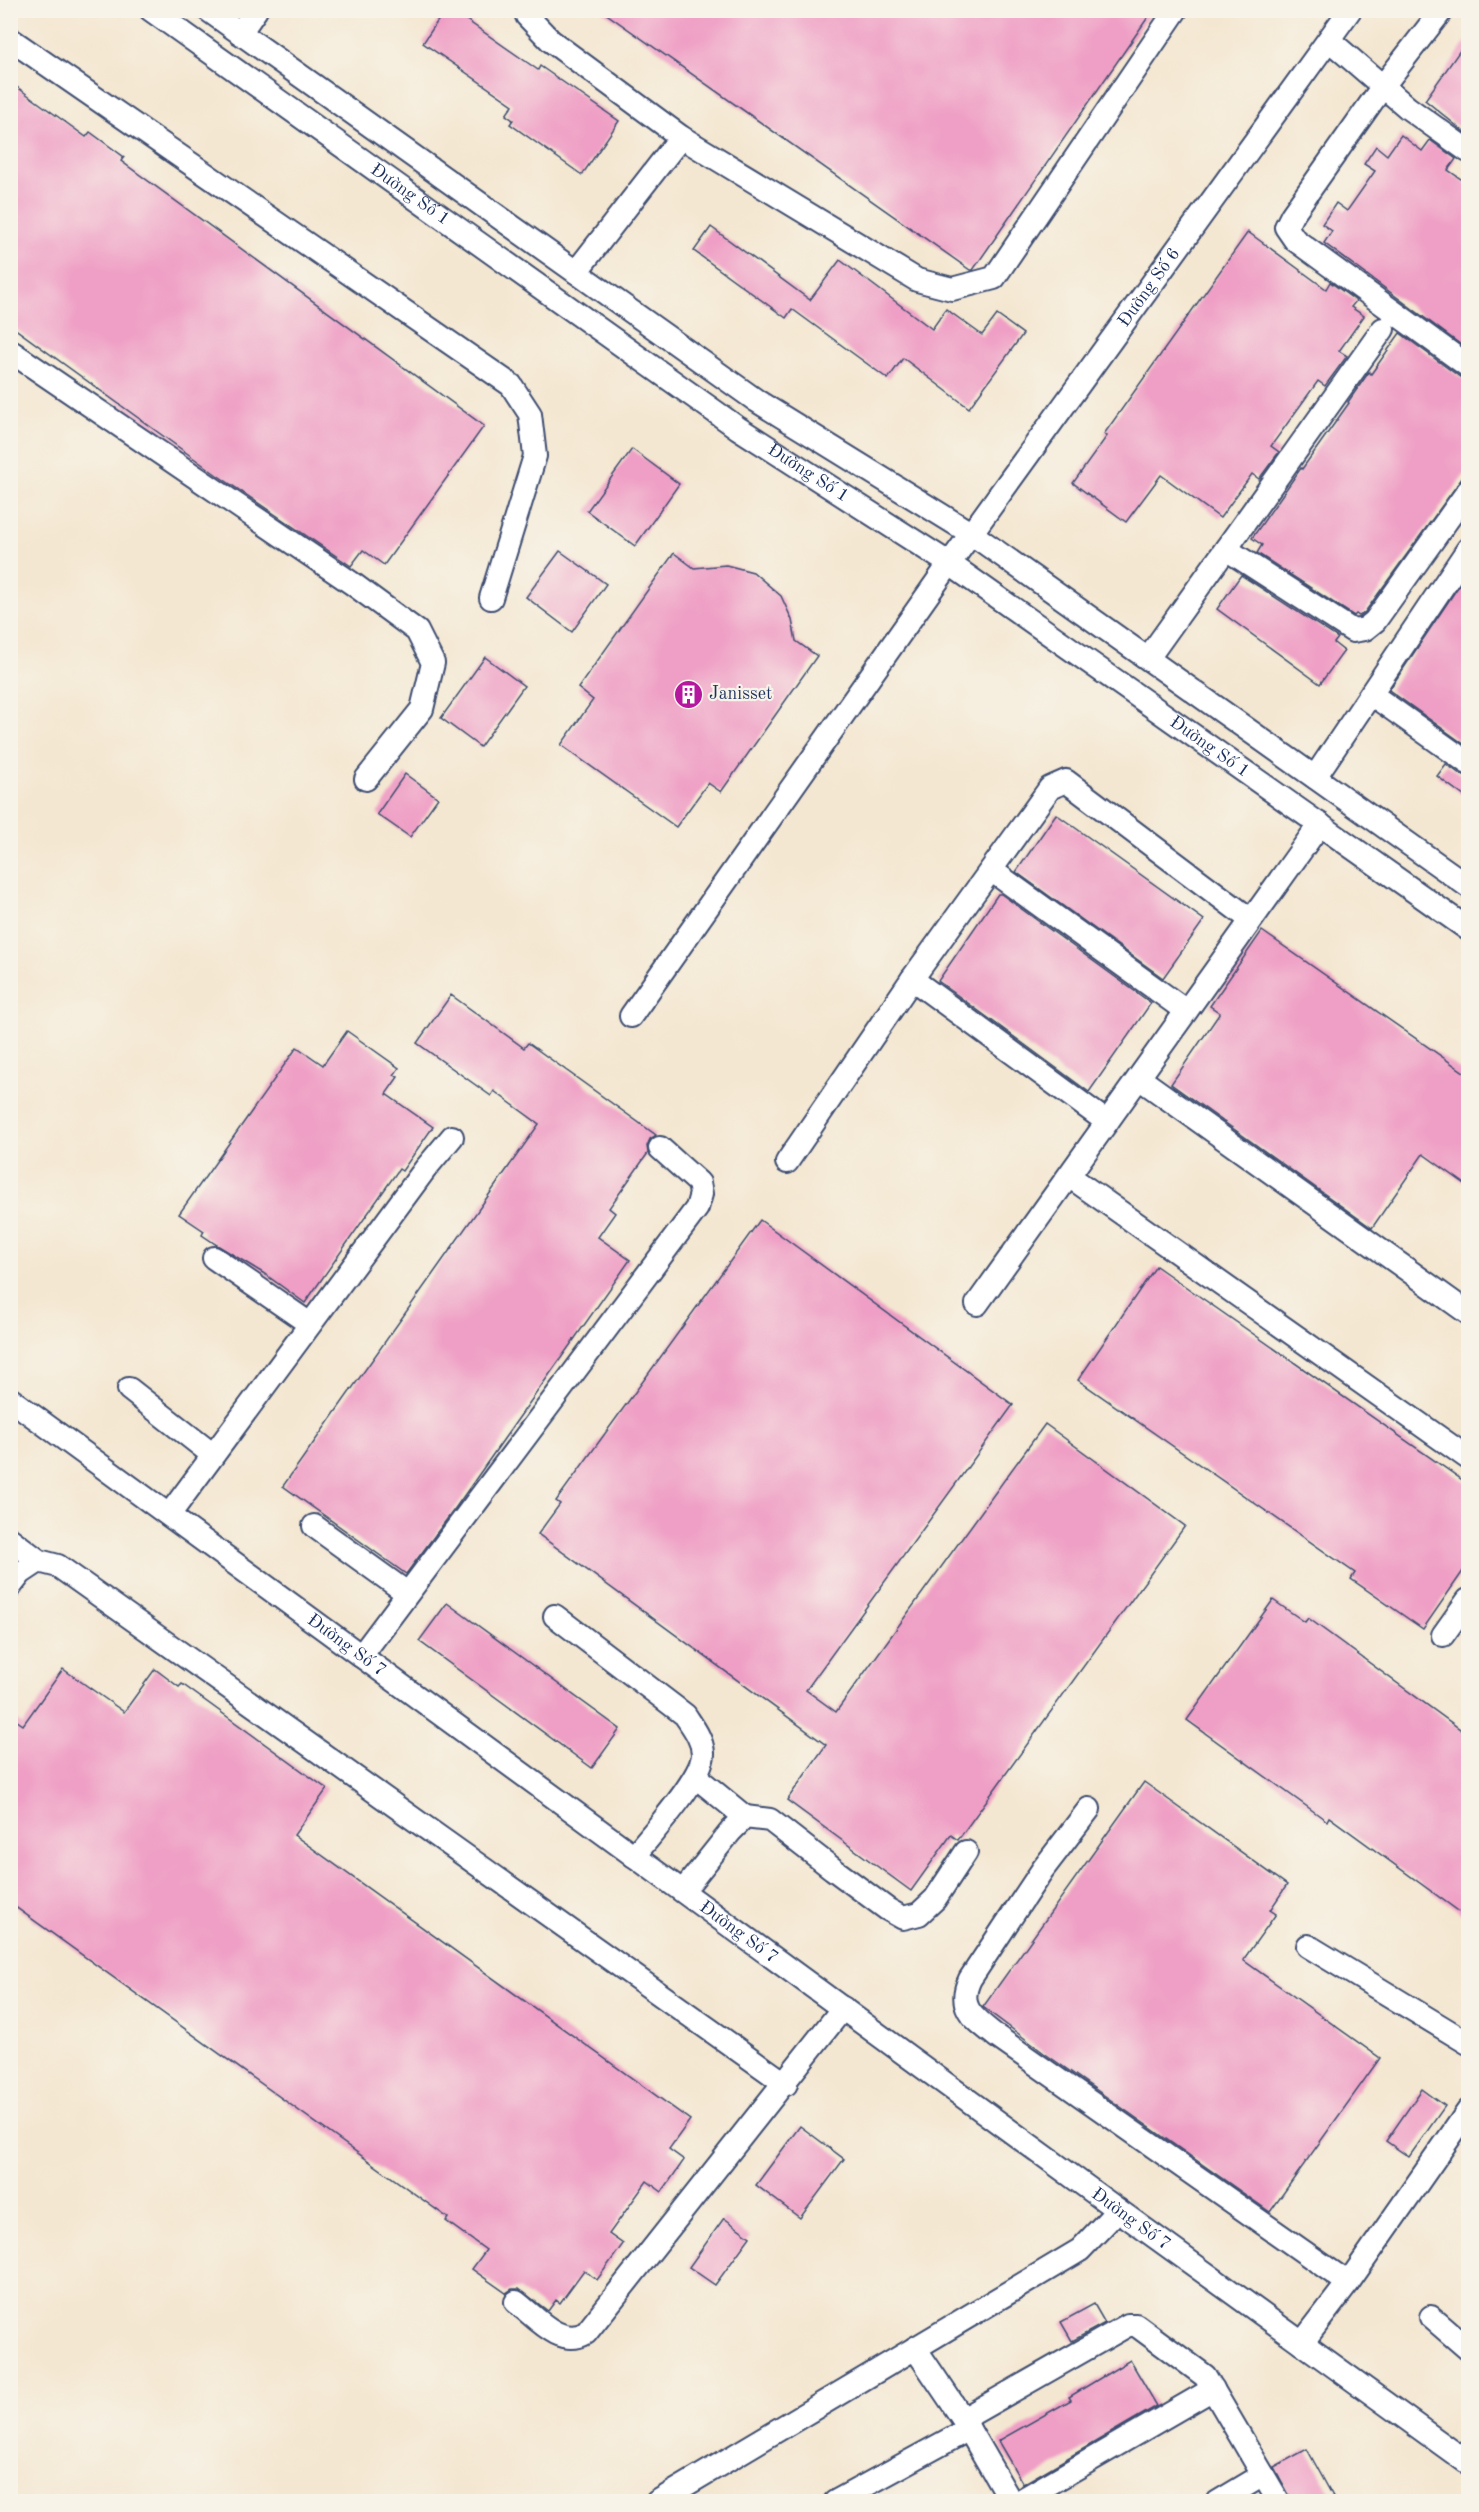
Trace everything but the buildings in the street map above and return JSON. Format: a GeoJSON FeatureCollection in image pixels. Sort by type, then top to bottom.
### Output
{"type":"FeatureCollection","features":[{"type":"Feature","properties":{"kind":"street","name":"Đường Số 1"},"geometry":{"type":"LineString","coordinates":[[151,10],[738,428],[950,564],[1468,929]]}},
{"type":"Feature","properties":{"kind":"street","name":"Đường Số 1"},"geometry":{"type":"LineString","coordinates":[[208,10],[757,401],[972,534],[1468,886]]}},
{"type":"Feature","properties":{"kind":"street"},"geometry":{"type":"LineString","coordinates":[[240,33],[256,10]]}},
{"type":"Feature","properties":{"kind":"street"},"geometry":{"type":"LineString","coordinates":[[525,10],[527,16],[551,41],[681,137],[917,280],[952,289],[994,278],[1176,10]]}},
{"type":"Feature","properties":{"kind":"street","name":"Đường Số 6"},"geometry":{"type":"LineString","coordinates":[[631,1016],[950,564],[1350,10]]}},
{"type":"Feature","properties":{"kind":"street"},"geometry":{"type":"LineString","coordinates":[[1442,10],[1383,86],[1292,215],[1286,227],[1295,240],[1468,366]]}},
{"type":"Feature","properties":{"kind":"street"},"geometry":{"type":"LineString","coordinates":[[10,39],[512,386],[530,414],[535,456],[491,598]]}},
{"type":"Feature","properties":{"kind":"street"},"geometry":{"type":"LineString","coordinates":[[1329,40],[1428,123],[1468,151]]}},
{"type":"Feature","properties":{"kind":"street"},"geometry":{"type":"LineString","coordinates":[[576,272],[681,137]]}},
{"type":"Feature","properties":{"kind":"street"},"geometry":{"type":"LineString","coordinates":[[1148,658],[1383,329]]}},
{"type":"Feature","properties":{"kind":"street"},"geometry":{"type":"LineString","coordinates":[[10,351],[353,584],[417,631],[433,663],[422,709],[366,779]]}},
{"type":"Feature","properties":{"kind":"street"},"geometry":{"type":"LineString","coordinates":[[1226,549],[1353,632],[1365,629],[1375,621],[1468,490]]}},
{"type":"Feature","properties":{"kind":"street"},"geometry":{"type":"LineString","coordinates":[[1316,777],[1468,549]]}},
{"type":"Feature","properties":{"kind":"street"},"geometry":{"type":"LineString","coordinates":[[1371,694],[1468,763]]}},
{"type":"Feature","properties":{"kind":"street"},"geometry":{"type":"LineString","coordinates":[[787,1162],[912,980],[1050,788],[1066,780],[1251,920]]}},
{"type":"Feature","properties":{"kind":"street"},"geometry":{"type":"LineString","coordinates":[[977,1304],[1320,824]]}},
{"type":"Feature","properties":{"kind":"street"},"geometry":{"type":"LineString","coordinates":[[991,870],[1186,1011]]}},
{"type":"Feature","properties":{"kind":"street"},"geometry":{"type":"LineString","coordinates":[[912,980],[1107,1122]]}},
{"type":"Feature","properties":{"kind":"street"},"geometry":{"type":"LineString","coordinates":[[1138,1078],[1468,1313]]}},
{"type":"Feature","properties":{"kind":"street"},"geometry":{"type":"LineString","coordinates":[[169,1515],[426,1168],[452,1137]]}},
{"type":"Feature","properties":{"kind":"street"},"geometry":{"type":"LineString","coordinates":[[361,1656],[697,1208],[701,1194],[699,1184],[660,1148]]}},
{"type":"Feature","properties":{"kind":"street"},"geometry":{"type":"LineString","coordinates":[[1068,1176],[1468,1458]]}},
{"type":"Feature","properties":{"kind":"street"},"geometry":{"type":"LineString","coordinates":[[214,1258],[310,1324]]}},
{"type":"Feature","properties":{"kind":"street"},"geometry":{"type":"LineString","coordinates":[[129,1389],[213,1455]]}},
{"type":"Feature","properties":{"kind":"street","name":"Đường Số 7"},"geometry":{"type":"LineString","coordinates":[[10,1400],[1468,2463]]}},
{"type":"Feature","properties":{"kind":"street"},"geometry":{"type":"LineString","coordinates":[[314,1526],[407,1593]]}},
{"type":"Feature","properties":{"kind":"street"},"geometry":{"type":"LineString","coordinates":[[10,1539],[39,1561],[58,1566],[786,2084]]}},
{"type":"Feature","properties":{"kind":"street"},"geometry":{"type":"LineString","coordinates":[[10,1587],[21,1573],[39,1561]]}},
{"type":"Feature","properties":{"kind":"street"},"geometry":{"type":"LineString","coordinates":[[1443,1635],[1468,1599]]}},
{"type":"Feature","properties":{"kind":"street"},"geometry":{"type":"LineString","coordinates":[[555,1616],[685,1715],[698,1734],[703,1754],[696,1777],[634,1856]]}},
{"type":"Feature","properties":{"kind":"street"},"geometry":{"type":"LineString","coordinates":[[696,1777],[745,1816],[771,1820],[833,1869],[887,1909],[903,1918],[919,1914],[935,1899],[966,1852]]}},
{"type":"Feature","properties":{"kind":"street"},"geometry":{"type":"LineString","coordinates":[[1089,1809],[1043,1869],[970,1979],[963,1992],[965,2004],[977,2022],[996,2036],[1348,2283]]}},
{"type":"Feature","properties":{"kind":"street"},"geometry":{"type":"LineString","coordinates":[[683,1891],[745,1816]]}},
{"type":"Feature","properties":{"kind":"street"},"geometry":{"type":"LineString","coordinates":[[1308,1946],[1468,2043]]}},
{"type":"Feature","properties":{"kind":"street"},"geometry":{"type":"LineString","coordinates":[[516,2302],[560,2336],[570,2339],[586,2333],[786,2084],[843,2008]]}},
{"type":"Feature","properties":{"kind":"street"},"geometry":{"type":"LineString","coordinates":[[1302,2343],[1348,2283],[1468,2111]]}},
{"type":"Feature","properties":{"kind":"street"},"geometry":{"type":"LineString","coordinates":[[657,2502],[1080,2250],[1118,2210]]}},
{"type":"Feature","properties":{"kind":"street"},"geometry":{"type":"LineString","coordinates":[[1431,2317],[1468,2349]]}},
{"type":"Feature","properties":{"kind":"street"},"geometry":{"type":"LineString","coordinates":[[835,2502],[1128,2325],[1136,2325],[1205,2376],[1279,2502]]}},
{"type":"Feature","properties":{"kind":"street"},"geometry":{"type":"LineString","coordinates":[[915,2348],[966,2424],[1011,2502]]}},
{"type":"Feature","properties":{"kind":"street"},"geometry":{"type":"LineString","coordinates":[[1018,2502],[1213,2389]]}},
{"type":"Feature","properties":{"kind":"street"},"geometry":{"type":"LineString","coordinates":[[1218,2502],[1263,2475]]}},
{"type":"Feature","properties":{"kind":"place","name":"Janisset"},"geometry":{"type":"Point","coordinates":[688,694]}}]}
